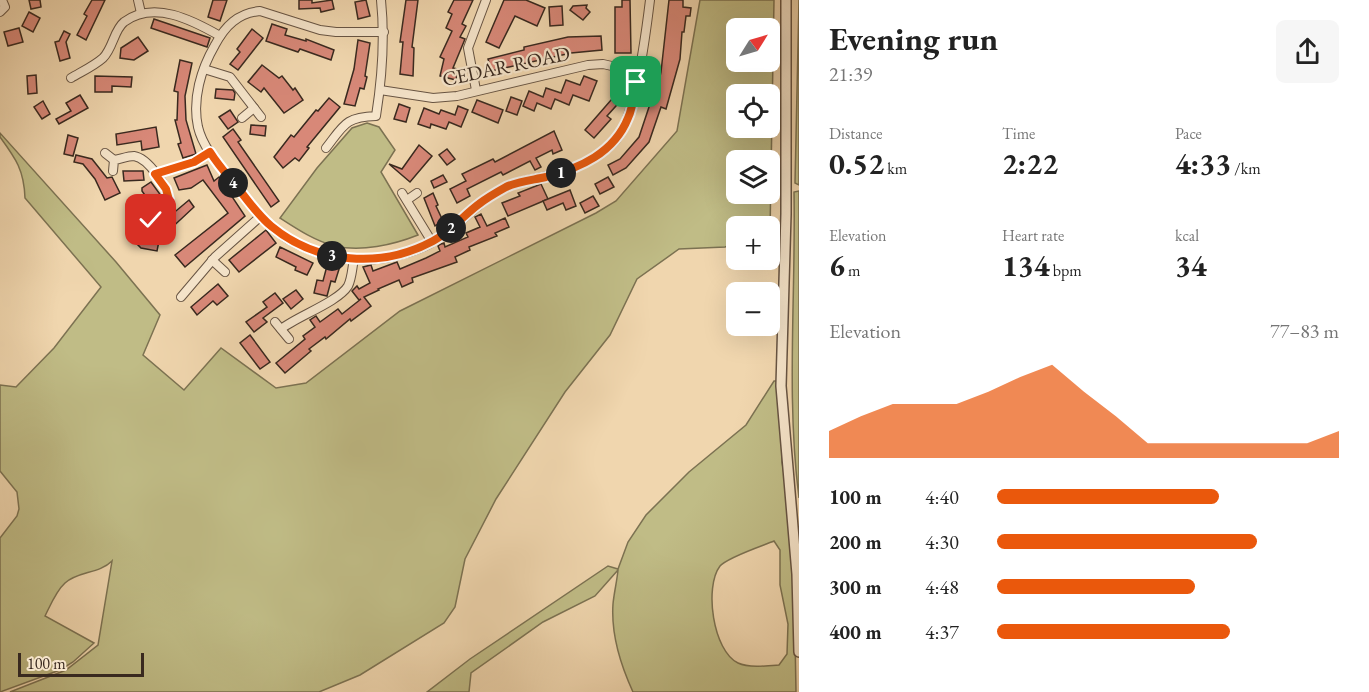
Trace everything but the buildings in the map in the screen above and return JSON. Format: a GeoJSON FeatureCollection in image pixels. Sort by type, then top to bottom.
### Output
{"type":"FeatureCollection","features":[{"type":"Feature","properties":{"kind":"street"},"geometry":{"type":"LineString","coordinates":[[138,0],[141,13]]}},
{"type":"Feature","properties":{"kind":"street"},"geometry":{"type":"LineString","coordinates":[[326,148],[348,121],[364,116],[376,116],[384,32],[381,0]]}},
{"type":"Feature","properties":{"kind":"street"},"geometry":{"type":"LineString","coordinates":[[476,90],[468,48],[486,0]]}},
{"type":"Feature","properties":{"kind":"street"},"geometry":{"type":"LineString","coordinates":[[384,32],[336,33],[260,11],[250,12],[230,23],[220,36],[204,69],[198,88],[196,109],[200,134],[210,152],[261,216],[286,237],[324,255],[354,259],[384,258],[410,252],[432,242],[492,195],[510,185],[564,172],[588,162],[606,149],[617,139],[629,117],[646,33],[650,0]]}},
{"type":"Feature","properties":{"kind":"street"},"geometry":{"type":"LineString","coordinates":[[786,0],[786,214],[781,386],[797,573],[799,652]]}},
{"type":"Feature","properties":{"kind":"street"},"geometry":{"type":"LineString","coordinates":[[71,78],[104,58],[123,22],[147,11],[163,11],[189,19],[220,36]]}},
{"type":"Feature","properties":{"kind":"street","name":"CEDAR ROAD"},"geometry":{"type":"LineString","coordinates":[[380,90],[433,98],[457,96],[588,65],[603,64],[638,72]]}},
{"type":"Feature","properties":{"kind":"street"},"geometry":{"type":"LineString","coordinates":[[204,69],[230,77],[261,117]]}},
{"type":"Feature","properties":{"kind":"street"},"geometry":{"type":"LineString","coordinates":[[242,118],[254,108]]}},
{"type":"Feature","properties":{"kind":"street"},"geometry":{"type":"LineString","coordinates":[[155,174],[194,162],[210,152]]}},
{"type":"Feature","properties":{"kind":"street"},"geometry":{"type":"LineString","coordinates":[[105,153],[114,160],[133,156],[148,164],[166,189],[169,200],[165,208],[142,234]]}},
{"type":"Feature","properties":{"kind":"street"},"geometry":{"type":"LineString","coordinates":[[113,171],[114,160]]}},
{"type":"Feature","properties":{"kind":"street"},"geometry":{"type":"LineString","coordinates":[[417,193],[405,196],[432,242]]}},
{"type":"Feature","properties":{"kind":"street"},"geometry":{"type":"LineString","coordinates":[[181,297],[212,260],[261,216]]}},
{"type":"Feature","properties":{"kind":"street"},"geometry":{"type":"LineString","coordinates":[[147,226],[156,235]]}},
{"type":"Feature","properties":{"kind":"street"},"geometry":{"type":"LineString","coordinates":[[281,329],[291,321],[342,294],[351,279],[354,259]]}},
{"type":"Feature","properties":{"kind":"street"},"geometry":{"type":"LineString","coordinates":[[212,260],[225,272]]}},
{"type":"Feature","properties":{"kind":"street"},"geometry":{"type":"LineString","coordinates":[[275,322],[289,339]]}},
{"type":"Feature","properties":{"kind":"shaded area"},"geometry":{"type":"Polygon","coordinates":[[[700,0],[774,0],[774,18],[726,18],[726,72],[773,72],[773,84],[726,84],[726,138],[772,138],[771,150],[726,150],[726,204],[770,204],[770,216],[726,216],[726,247],[679,249],[637,279],[610,335],[565,392],[496,499],[465,559],[455,607],[444,623],[360,675],[319,692],[10,692],[66,670],[98,645],[112,561],[65,583],[56,594],[45,616],[94,643],[73,662],[60,670],[0,692],[0,538],[17,516],[19,509],[17,492],[0,471],[0,385],[16,387],[54,348],[101,287],[25,198],[21,172],[0,137],[0,133],[116,262],[160,315],[143,355],[184,390],[221,348],[276,388],[306,383],[400,311],[616,201],[677,131],[700,0]]]}},
{"type":"Feature","properties":{"kind":"shaded area"},"geometry":{"type":"Polygon","coordinates":[[[799,0],[799,185],[795,183],[799,0]]]}},
{"type":"Feature","properties":{"kind":"shaded area"},"geometry":{"type":"Polygon","coordinates":[[[367,123],[379,127],[395,150],[381,172],[418,235],[377,246],[345,248],[313,238],[280,218],[317,168],[352,128],[367,123]]]}},
{"type":"Feature","properties":{"kind":"shaded area"},"geometry":{"type":"Polygon","coordinates":[[[799,191],[799,498],[792,384],[794,192],[799,191]]]}},
{"type":"Feature","properties":{"kind":"shaded area"},"geometry":{"type":"Polygon","coordinates":[[[774,381],[778,381],[783,430],[782,462],[789,503],[794,580],[796,692],[633,692],[615,638],[613,604],[618,570],[595,596],[543,622],[471,673],[469,692],[427,692],[470,659],[608,566],[618,569],[628,542],[646,515],[689,472],[746,425],[774,381]],[[774,541],[746,552],[720,566],[715,576],[712,603],[717,633],[729,656],[742,665],[779,665],[787,654],[788,624],[780,585],[780,550],[774,541]]]}},
{"type":"Feature","properties":{"kind":"route"},"geometry":{"type":"LineString","coordinates":[[151,220],[165,208],[169,200],[166,189],[155,174],[194,162],[210,152],[256,211],[286,237],[304,247],[324,255],[348,259],[384,258],[410,252],[436,240],[479,204],[510,185],[564,172],[588,162],[606,149],[617,139],[629,117],[636,82]]}}]}
